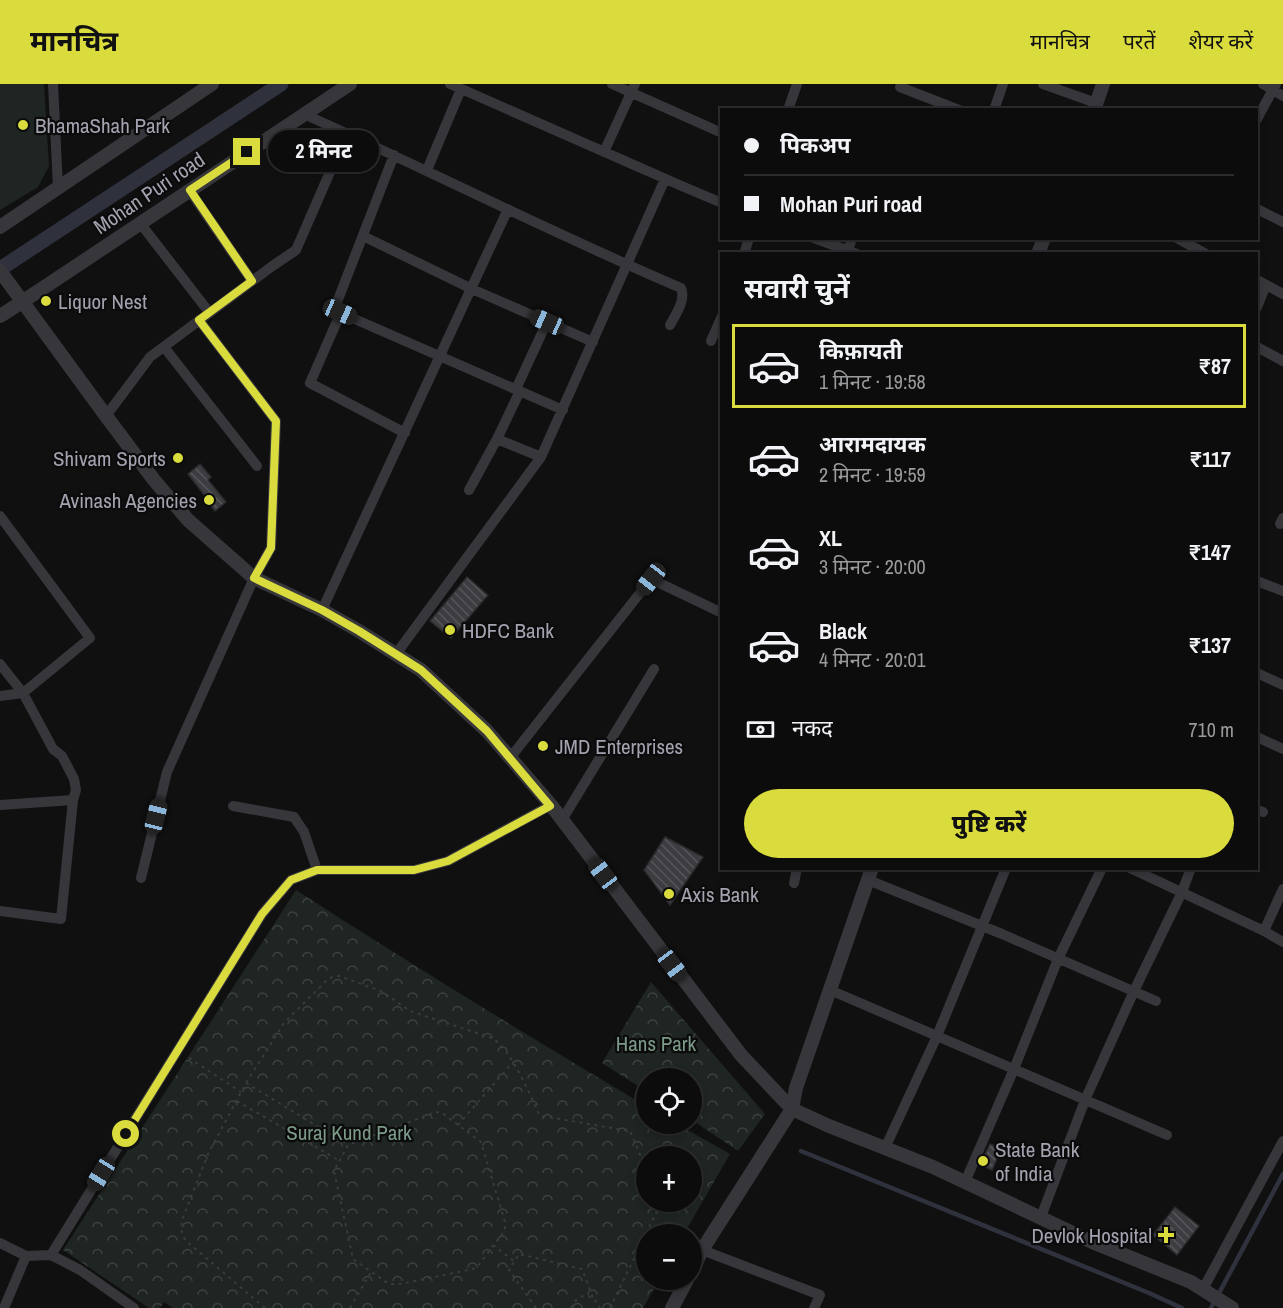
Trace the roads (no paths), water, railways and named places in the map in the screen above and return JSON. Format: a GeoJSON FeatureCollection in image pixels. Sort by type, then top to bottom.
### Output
{"type":"FeatureCollection","features":[{"type":"Feature","properties":{"kind":"street"},"geometry":{"type":"LineString","coordinates":[[53,84],[58,188]]}},
{"type":"Feature","properties":{"kind":"street"},"geometry":{"type":"LineString","coordinates":[[0,227],[212,84]]}},
{"type":"Feature","properties":{"kind":"street","name":"Mohan Puri road"},"geometry":{"type":"LineString","coordinates":[[0,316],[350,84]]}},
{"type":"Feature","properties":{"kind":"street"},"geometry":{"type":"LineString","coordinates":[[612,84],[634,88],[720,132]]}},
{"type":"Feature","properties":{"kind":"street"},"geometry":{"type":"LineString","coordinates":[[789,108],[797,84]]}},
{"type":"Feature","properties":{"kind":"street"},"geometry":{"type":"LineString","coordinates":[[995,108],[1003,84]]}},
{"type":"Feature","properties":{"kind":"street"},"geometry":{"type":"LineString","coordinates":[[1043,84],[1095,106],[1103,84]]}},
{"type":"Feature","properties":{"kind":"street"},"geometry":{"type":"LineString","coordinates":[[1263,84],[1275,87],[1283,96]]}},
{"type":"Feature","properties":{"kind":"street"},"geometry":{"type":"LineString","coordinates":[[427,170],[455,86],[720,202]]}},
{"type":"Feature","properties":{"kind":"street"},"geometry":{"type":"LineString","coordinates":[[900,87],[954,108]]}},
{"type":"Feature","properties":{"kind":"street"},"geometry":{"type":"LineString","coordinates":[[1258,117],[1275,87]]}},
{"type":"Feature","properties":{"kind":"street"},"geometry":{"type":"LineString","coordinates":[[604,152],[634,88]]}},
{"type":"Feature","properties":{"kind":"street"},"geometry":{"type":"LineString","coordinates":[[304,114],[681,288],[684,294],[670,325]]}},
{"type":"Feature","properties":{"kind":"street"},"geometry":{"type":"LineString","coordinates":[[106,416],[150,357],[296,250],[346,134]]}},
{"type":"Feature","properties":{"kind":"street"},"geometry":{"type":"LineString","coordinates":[[394,155],[334,310],[563,410]]}},
{"type":"Feature","properties":{"kind":"street"},"geometry":{"type":"LineString","coordinates":[[396,654],[541,456],[665,179]]}},
{"type":"Feature","properties":{"kind":"street"},"geometry":{"type":"LineString","coordinates":[[190,190],[252,281]]}},
{"type":"Feature","properties":{"kind":"street"},"geometry":{"type":"LineString","coordinates":[[322,610],[508,209]]}},
{"type":"Feature","properties":{"kind":"street"},"geometry":{"type":"LineString","coordinates":[[1258,210],[1283,222]]}},
{"type":"Feature","properties":{"kind":"street"},"geometry":{"type":"LineString","coordinates":[[140,224],[209,312]]}},
{"type":"Feature","properties":{"kind":"street"},"geometry":{"type":"LineString","coordinates":[[363,236],[472,289],[593,342]]}},
{"type":"Feature","properties":{"kind":"street"},"geometry":{"type":"LineString","coordinates":[[819,240],[849,252]]}},
{"type":"Feature","properties":{"kind":"street"},"geometry":{"type":"LineString","coordinates":[[1190,242],[1203,252]]}},
{"type":"Feature","properties":{"kind":"street"},"geometry":{"type":"LineString","coordinates":[[0,271],[154,480],[188,520],[254,578],[322,610],[421,670],[487,731],[561,820],[741,1055],[792,1109],[933,1167],[1092,1242],[1191,1282],[1228,1305]]}},
{"type":"Feature","properties":{"kind":"street"},"geometry":{"type":"LineString","coordinates":[[1258,302],[1262,283],[1283,294]]}},
{"type":"Feature","properties":{"kind":"street"},"geometry":{"type":"LineString","coordinates":[[340,312],[310,383],[405,433]]}},
{"type":"Feature","properties":{"kind":"street"},"geometry":{"type":"LineString","coordinates":[[141,878],[167,772],[254,578],[271,548],[276,421],[199,320]]}},
{"type":"Feature","properties":{"kind":"street"},"geometry":{"type":"LineString","coordinates":[[711,341],[720,321]]}},
{"type":"Feature","properties":{"kind":"street"},"geometry":{"type":"LineString","coordinates":[[469,490],[497,439],[547,322]]}},
{"type":"Feature","properties":{"kind":"street"},"geometry":{"type":"LineString","coordinates":[[164,346],[257,466]]}},
{"type":"Feature","properties":{"kind":"street"},"geometry":{"type":"LineString","coordinates":[[1258,347],[1283,361]]}},
{"type":"Feature","properties":{"kind":"street"},"geometry":{"type":"LineString","coordinates":[[497,439],[541,456]]}},
{"type":"Feature","properties":{"kind":"street"},"geometry":{"type":"LineString","coordinates":[[0,516],[90,638],[23,693],[0,696]]}},
{"type":"Feature","properties":{"kind":"street"},"geometry":{"type":"LineString","coordinates":[[510,758],[651,579],[720,612]]}},
{"type":"Feature","properties":{"kind":"street"},"geometry":{"type":"LineString","coordinates":[[1258,581],[1283,591]]}},
{"type":"Feature","properties":{"kind":"street"},"geometry":{"type":"LineString","coordinates":[[0,664],[23,693],[53,749],[62,756],[74,779],[76,790],[73,800],[61,918],[0,911]]}},
{"type":"Feature","properties":{"kind":"street"},"geometry":{"type":"LineString","coordinates":[[561,820],[654,669]]}},
{"type":"Feature","properties":{"kind":"street"},"geometry":{"type":"LineString","coordinates":[[1258,673],[1283,685]]}},
{"type":"Feature","properties":{"kind":"street"},"geometry":{"type":"LineString","coordinates":[[1258,737],[1283,749]]}},
{"type":"Feature","properties":{"kind":"street"},"geometry":{"type":"LineString","coordinates":[[0,806],[73,800]]}},
{"type":"Feature","properties":{"kind":"street"},"geometry":{"type":"LineString","coordinates":[[233,806],[294,817],[304,832],[317,870]]}},
{"type":"Feature","properties":{"kind":"street"},"geometry":{"type":"LineString","coordinates":[[51,1255],[262,914],[291,880],[317,870],[414,870],[448,861],[550,806]]}},
{"type":"Feature","properties":{"kind":"street"},"geometry":{"type":"LineString","coordinates":[[794,883],[797,870]]}},
{"type":"Feature","properties":{"kind":"street"},"geometry":{"type":"LineString","coordinates":[[885,1148],[937,1036],[1005,870]]}},
{"type":"Feature","properties":{"kind":"street"},"geometry":{"type":"LineString","coordinates":[[965,1182],[1058,959],[1101,870]]}},
{"type":"Feature","properties":{"kind":"street"},"geometry":{"type":"LineString","coordinates":[[1134,870],[1283,942]]}},
{"type":"Feature","properties":{"kind":"street"},"geometry":{"type":"LineString","coordinates":[[1041,1217],[1085,1100],[1190,870]]}},
{"type":"Feature","properties":{"kind":"street"},"geometry":{"type":"LineString","coordinates":[[814,1308],[820,1295],[702,1250],[792,1109],[796,1088],[870,874],[982,926],[1156,1001]]}},
{"type":"Feature","properties":{"kind":"street"},"geometry":{"type":"LineString","coordinates":[[1264,931],[1283,890]]}},
{"type":"Feature","properties":{"kind":"street"},"geometry":{"type":"LineString","coordinates":[[830,990],[1167,1135]]}},
{"type":"Feature","properties":{"kind":"street"},"geometry":{"type":"LineString","coordinates":[[1203,1290],[1283,1141]]}},
{"type":"Feature","properties":{"kind":"street"},"geometry":{"type":"LineString","coordinates":[[0,1243],[26,1256],[51,1255],[80,1270],[134,1308]]}},
{"type":"Feature","properties":{"kind":"street"},"geometry":{"type":"LineString","coordinates":[[5,1308],[26,1256]]}},
{"type":"Feature","properties":{"kind":"street"},"geometry":{"type":"LineString","coordinates":[[672,1308],[682,1290]]}},
{"type":"Feature","properties":{"kind":"waterway"},"geometry":{"type":"LineString","coordinates":[[0,269],[281,84]]}},
{"type":"Feature","properties":{"kind":"waterway"},"geometry":{"type":"LineString","coordinates":[[801,1151],[1182,1308]]}},
{"type":"Feature","properties":{"kind":"waterway"},"geometry":{"type":"LineString","coordinates":[[1211,1308],[1283,1174]]}},
{"type":"Feature","properties":{"kind":"place","name":"BhamaShah Park"},"geometry":{"type":"Point","coordinates":[23,125]}},
{"type":"Feature","properties":{"kind":"place","name":"Liquor Nest"},"geometry":{"type":"Point","coordinates":[46,301]}},
{"type":"Feature","properties":{"kind":"place","name":"Shivam Sports"},"geometry":{"type":"Point","coordinates":[178,458]}},
{"type":"Feature","properties":{"kind":"place","name":"Avinash Agencies"},"geometry":{"type":"Point","coordinates":[209,500]}},
{"type":"Feature","properties":{"kind":"place","name":"HDFC Bank"},"geometry":{"type":"Point","coordinates":[450,630]}},
{"type":"Feature","properties":{"kind":"place","name":"JMD Enterprises"},"geometry":{"type":"Point","coordinates":[543,746]}},
{"type":"Feature","properties":{"kind":"place","name":"Axis Bank"},"geometry":{"type":"Point","coordinates":[669,894]}},
{"type":"Feature","properties":{"kind":"place","name":"State Bank of India"},"geometry":{"type":"Point","coordinates":[983,1161]}},
{"type":"Feature","properties":{"kind":"place","name":"Devlok Hospital"},"geometry":{"type":"Point","coordinates":[1166,1235]}},
{"type":"Feature","properties":{"kind":"park label","name":"Hans Park"},"geometry":{"type":"Point","coordinates":[656,1043]}},
{"type":"Feature","properties":{"kind":"park label","name":"Suraj Kund Park"},"geometry":{"type":"Point","coordinates":[349,1132]}}]}
